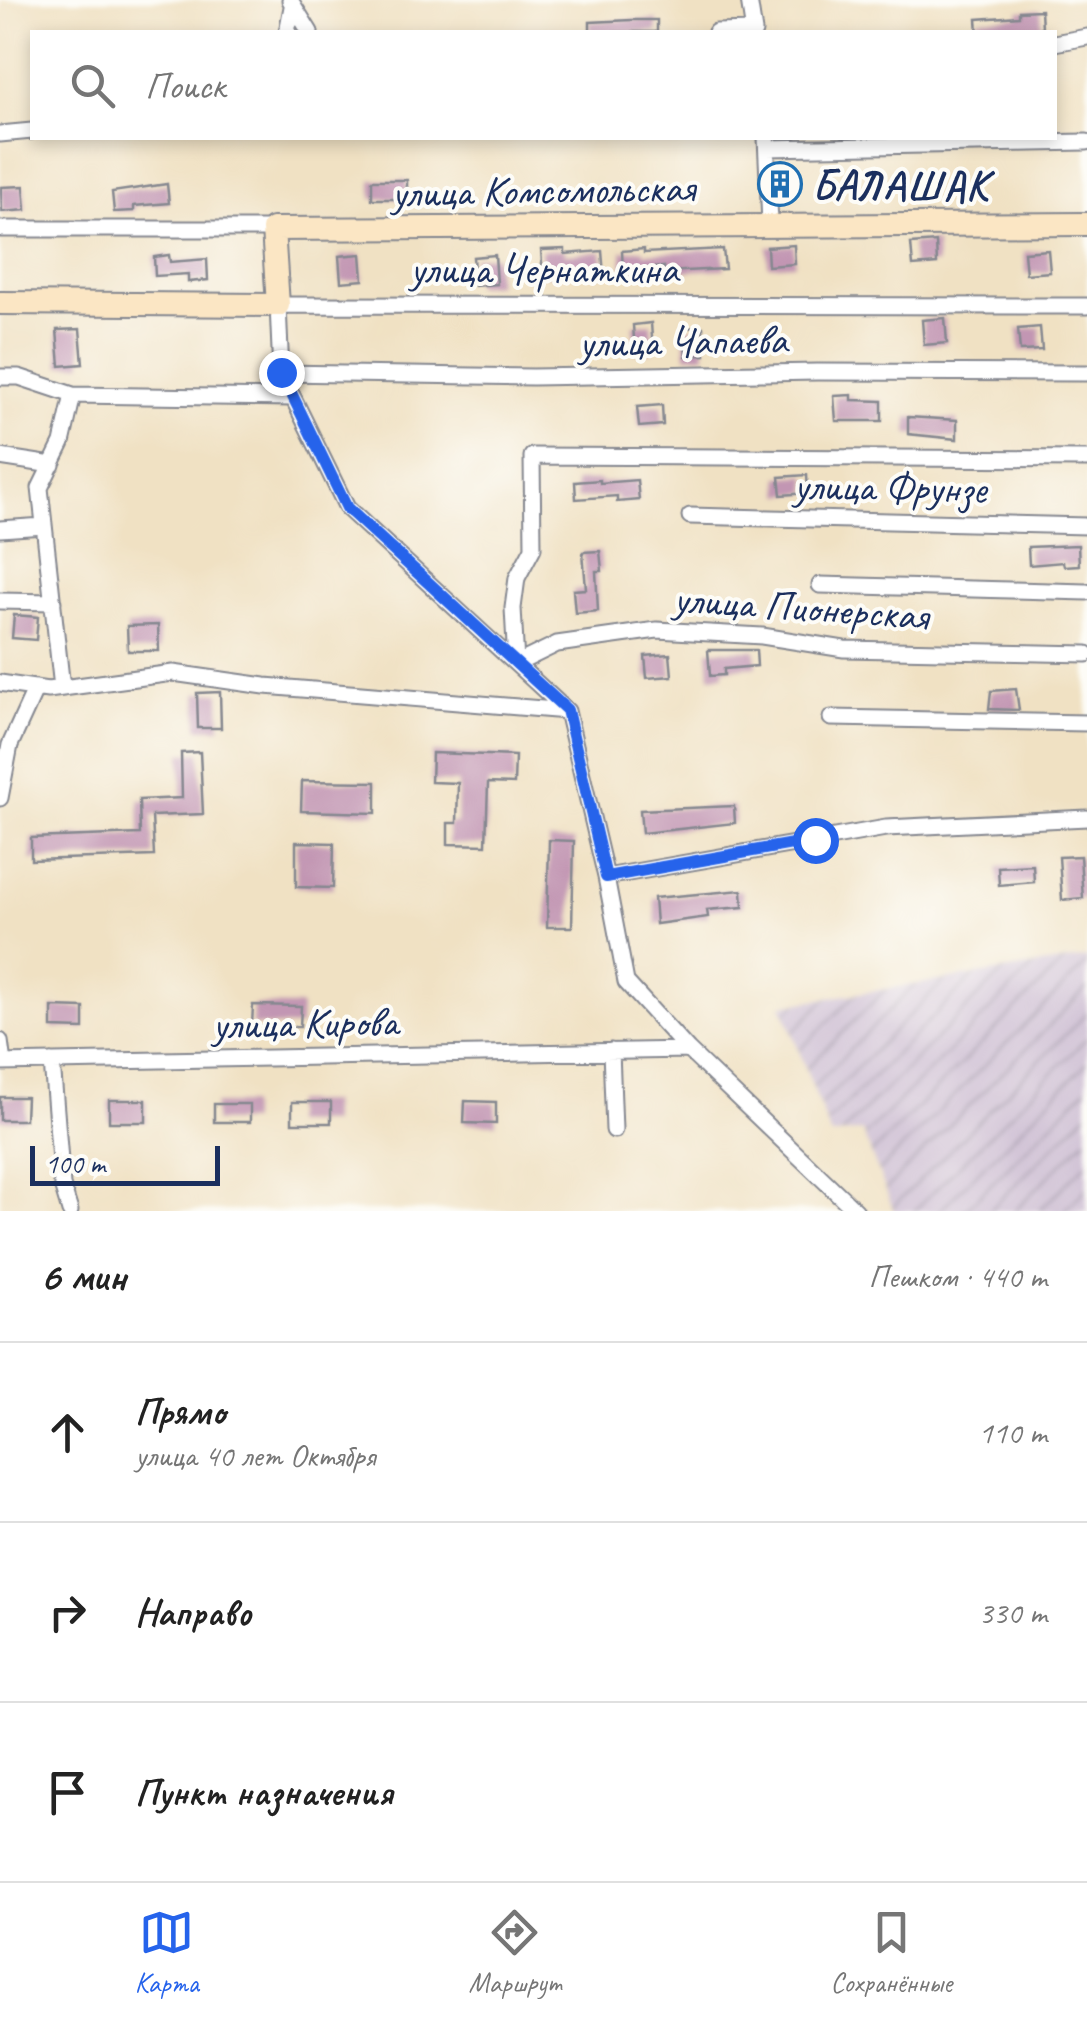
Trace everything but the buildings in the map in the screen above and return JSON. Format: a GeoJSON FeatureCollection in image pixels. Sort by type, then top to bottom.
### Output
{"type":"FeatureCollection","features":[{"type":"Feature","properties":{"kind":"street"},"geometry":{"type":"LineString","coordinates":[[749,0],[754,30]]}},
{"type":"Feature","properties":{"kind":"street"},"geometry":{"type":"LineString","coordinates":[[286,30],[291,3]]}},
{"type":"Feature","properties":{"kind":"street"},"geometry":{"type":"LineString","coordinates":[[291,3],[309,30]]}},
{"type":"Feature","properties":{"kind":"street"},"geometry":{"type":"LineString","coordinates":[[1057,42],[1087,37]]}},
{"type":"Feature","properties":{"kind":"street"},"geometry":{"type":"LineString","coordinates":[[0,134],[30,131]]}},
{"type":"Feature","properties":{"kind":"street"},"geometry":{"type":"LineString","coordinates":[[770,223],[766,142],[1087,142]]}},
{"type":"Feature","properties":{"kind":"street","name":"улица Комсомольская"},"geometry":{"type":"LineString","coordinates":[[0,229],[1087,224]]}},
{"type":"Feature","properties":{"kind":"street"},"geometry":{"type":"LineString","coordinates":[[272,229],[281,372],[347,508],[567,710],[626,982],[688,1050],[856,1211]]}},
{"type":"Feature","properties":{"kind":"street","name":"улица Чернаткина"},"geometry":{"type":"LineString","coordinates":[[0,303],[1087,306]]}},
{"type":"Feature","properties":{"kind":"street","name":"улица Чапаева"},"geometry":{"type":"LineString","coordinates":[[281,372],[533,377],[1087,373]]}},
{"type":"Feature","properties":{"kind":"street"},"geometry":{"type":"LineString","coordinates":[[0,377],[19,377],[73,395],[294,398]]}},
{"type":"Feature","properties":{"kind":"street"},"geometry":{"type":"LineString","coordinates":[[62,688],[40,488],[62,444],[73,395]]}},
{"type":"Feature","properties":{"kind":"street"},"geometry":{"type":"LineString","coordinates":[[516,664],[513,608],[517,578],[533,548],[532,456],[1087,459]]}},
{"type":"Feature","properties":{"kind":"street"},"geometry":{"type":"LineString","coordinates":[[0,457],[52,465]]}},
{"type":"Feature","properties":{"kind":"street","name":"улица Фрунзе"},"geometry":{"type":"LineString","coordinates":[[690,516],[1087,526]]}},
{"type":"Feature","properties":{"kind":"street"},"geometry":{"type":"LineString","coordinates":[[0,529],[44,526]]}},
{"type":"Feature","properties":{"kind":"street"},"geometry":{"type":"LineString","coordinates":[[820,585],[1087,592]]}},
{"type":"Feature","properties":{"kind":"street"},"geometry":{"type":"LineString","coordinates":[[0,600],[53,602]]}},
{"type":"Feature","properties":{"kind":"street","name":"улица Пионерская"},"geometry":{"type":"LineString","coordinates":[[516,664],[558,644],[657,630],[762,636],[844,649],[1087,654]]}},
{"type":"Feature","properties":{"kind":"street"},"geometry":{"type":"LineString","coordinates":[[0,683],[62,688],[173,673],[265,686],[567,710]]}},
{"type":"Feature","properties":{"kind":"street"},"geometry":{"type":"LineString","coordinates":[[0,798],[5,745],[36,688]]}},
{"type":"Feature","properties":{"kind":"street"},"geometry":{"type":"LineString","coordinates":[[831,718],[1087,723]]}},
{"type":"Feature","properties":{"kind":"street"},"geometry":{"type":"LineString","coordinates":[[606,877],[886,828],[1087,818]]}},
{"type":"Feature","properties":{"kind":"street"},"geometry":{"type":"LineString","coordinates":[[0,1041],[2,1063]]}},
{"type":"Feature","properties":{"kind":"street","name":"улица Кирова"},"geometry":{"type":"LineString","coordinates":[[2,1063],[688,1050]]}},
{"type":"Feature","properties":{"kind":"street"},"geometry":{"type":"LineString","coordinates":[[611,1051],[614,1130]]}},
{"type":"Feature","properties":{"kind":"street"},"geometry":{"type":"LineString","coordinates":[[52,1062],[62,1185],[70,1211]]}},
{"type":"Feature","properties":{"kind":"shaded area"},"geometry":{"type":"Polygon","coordinates":[[[1087,958],[1087,1211],[894,1211],[862,1131],[831,1136],[782,1005],[1087,958]]]}},
{"type":"Feature","properties":{"kind":"place","name":"БАЛАШАК"},"geometry":{"type":"Point","coordinates":[780,184]}},
{"type":"Feature","properties":{"kind":"route"},"geometry":{"type":"LineString","coordinates":[[281,372],[347,508],[567,710],[606,877],[815,840]]}}]}
